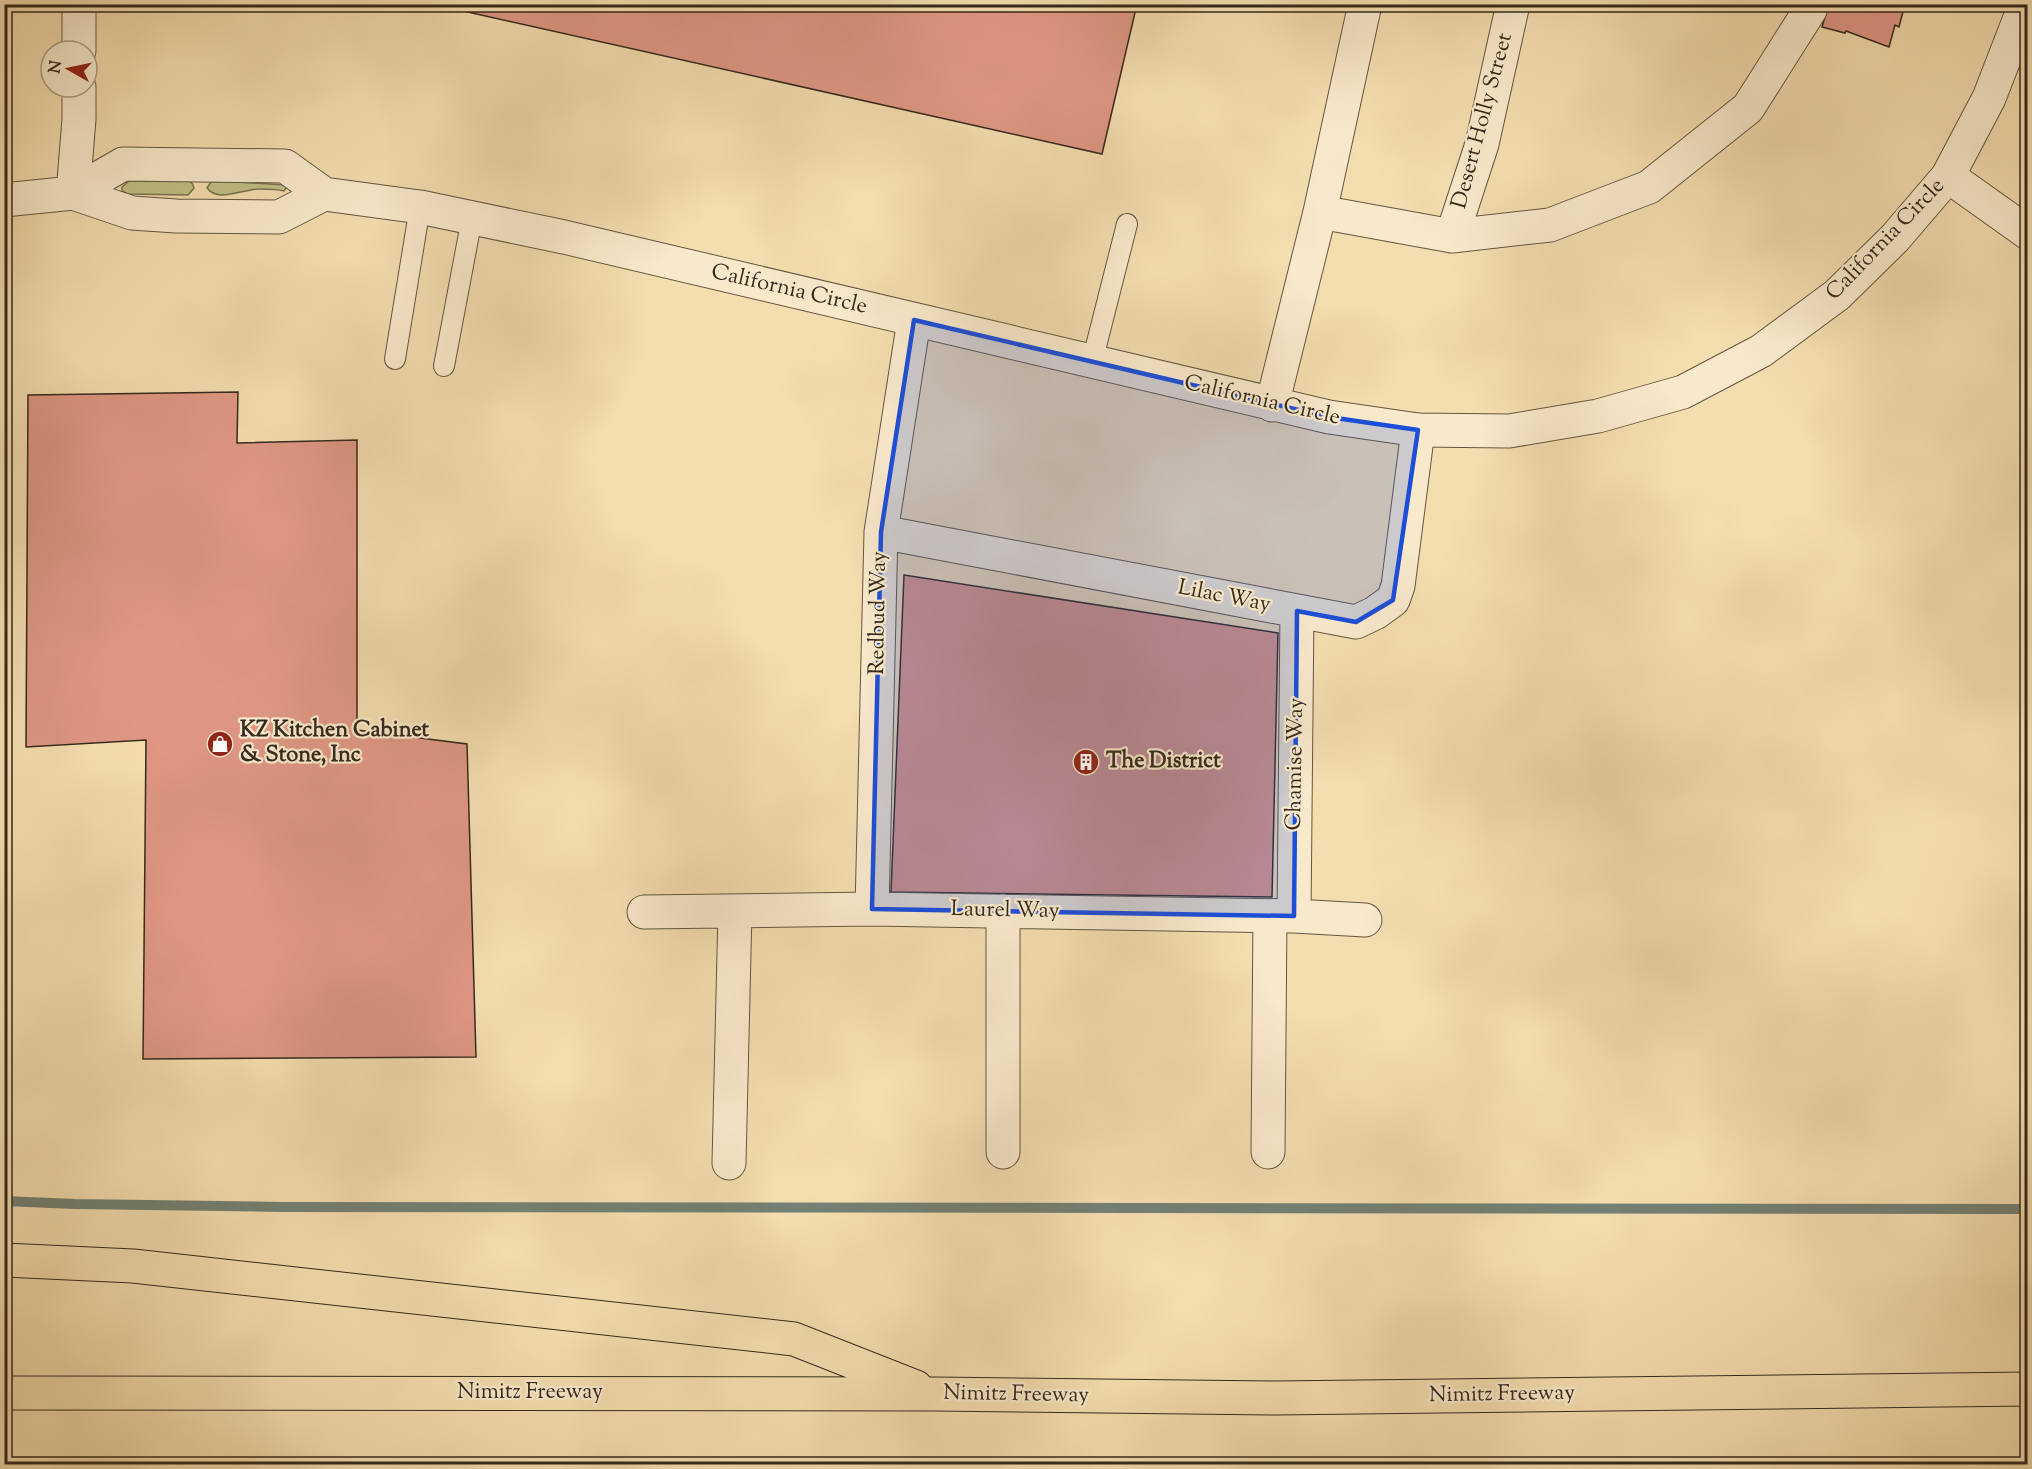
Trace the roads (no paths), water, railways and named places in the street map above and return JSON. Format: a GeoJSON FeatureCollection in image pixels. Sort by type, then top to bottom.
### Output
{"type":"FeatureCollection","features":[{"type":"Feature","properties":{"kind":"highway"},"geometry":{"type":"LineString","coordinates":[[4,1260],[133,1266],[794,1339],[933,1394]]}},
{"type":"Feature","properties":{"kind":"highway","name":"Nimitz Freeway"},"geometry":{"type":"LineString","coordinates":[[4,1393],[933,1394],[1276,1398],[2028,1389]]}},
{"type":"Feature","properties":{"kind":"street"},"geometry":{"type":"LineString","coordinates":[[79,4],[79,39]]}},
{"type":"Feature","properties":{"kind":"street"},"geometry":{"type":"LineString","coordinates":[[1272,405],[1320,212],[1365,4]]}},
{"type":"Feature","properties":{"kind":"street","name":"Desert Holly Street"},"geometry":{"type":"LineString","coordinates":[[1452,236],[1482,144],[1513,4]]}},
{"type":"Feature","properties":{"kind":"street"},"geometry":{"type":"LineString","coordinates":[[1320,212],[1452,236],[1550,225],[1649,187],[1748,108],[1812,4]]}},
{"type":"Feature","properties":{"kind":"street","name":"California Circle"},"geometry":{"type":"LineString","coordinates":[[4,200],[73,193],[123,164],[285,166],[324,195],[420,207],[564,237],[1272,405],[1329,417],[1418,430],[1509,431],[1598,416],[1683,392],[1761,351],[1837,295],[1894,238],[1948,176],[1989,98],[2020,18],[2023,4]]}},
{"type":"Feature","properties":{"kind":"street"},"geometry":{"type":"LineString","coordinates":[[73,193],[79,99]]}},
{"type":"Feature","properties":{"kind":"street"},"geometry":{"type":"LineString","coordinates":[[1948,176],[2028,233]]}},
{"type":"Feature","properties":{"kind":"street","name":"California Circle"},"geometry":{"type":"LineString","coordinates":[[73,193],[132,213],[176,216],[279,217],[324,195]]}},
{"type":"Feature","properties":{"kind":"street","name":"Redbud Way"},"geometry":{"type":"LineString","coordinates":[[872,909],[881,532],[914,320]]}},
{"type":"Feature","properties":{"kind":"street","name":"Lilac Way"},"geometry":{"type":"LineString","coordinates":[[881,532],[1356,622],[1375,613],[1393,600],[1398,586],[1418,430]]}},
{"type":"Feature","properties":{"kind":"street","name":"Chamise Way"},"geometry":{"type":"LineString","coordinates":[[1268,1152],[1297,611]]}},
{"type":"Feature","properties":{"kind":"street","name":"Laurel Way"},"geometry":{"type":"LineString","coordinates":[[644,912],[872,909],[1282,916],[1365,920]]}},
{"type":"Feature","properties":{"kind":"street"},"geometry":{"type":"LineString","coordinates":[[729,1163],[735,911]]}},
{"type":"Feature","properties":{"kind":"street"},"geometry":{"type":"LineString","coordinates":[[1003,911],[1003,1152]]}},
{"type":"Feature","properties":{"kind":"lane"},"geometry":{"type":"LineString","coordinates":[[395,358],[420,207]]}},
{"type":"Feature","properties":{"kind":"lane"},"geometry":{"type":"LineString","coordinates":[[444,366],[472,218]]}},
{"type":"Feature","properties":{"kind":"lane"},"geometry":{"type":"LineString","coordinates":[[1092,362],[1127,224]]}},
{"type":"Feature","properties":{"kind":"waterway"},"geometry":{"type":"LineString","coordinates":[[4,1201],[282,1207],[2028,1209]]}},
{"type":"Feature","properties":{"kind":"place","name":"KZ Kitchen Cabinet & Stone, Inc"},"geometry":{"type":"Point","coordinates":[220,744]}},
{"type":"Feature","properties":{"kind":"place","name":"The District"},"geometry":{"type":"Point","coordinates":[1086,762]}}]}
